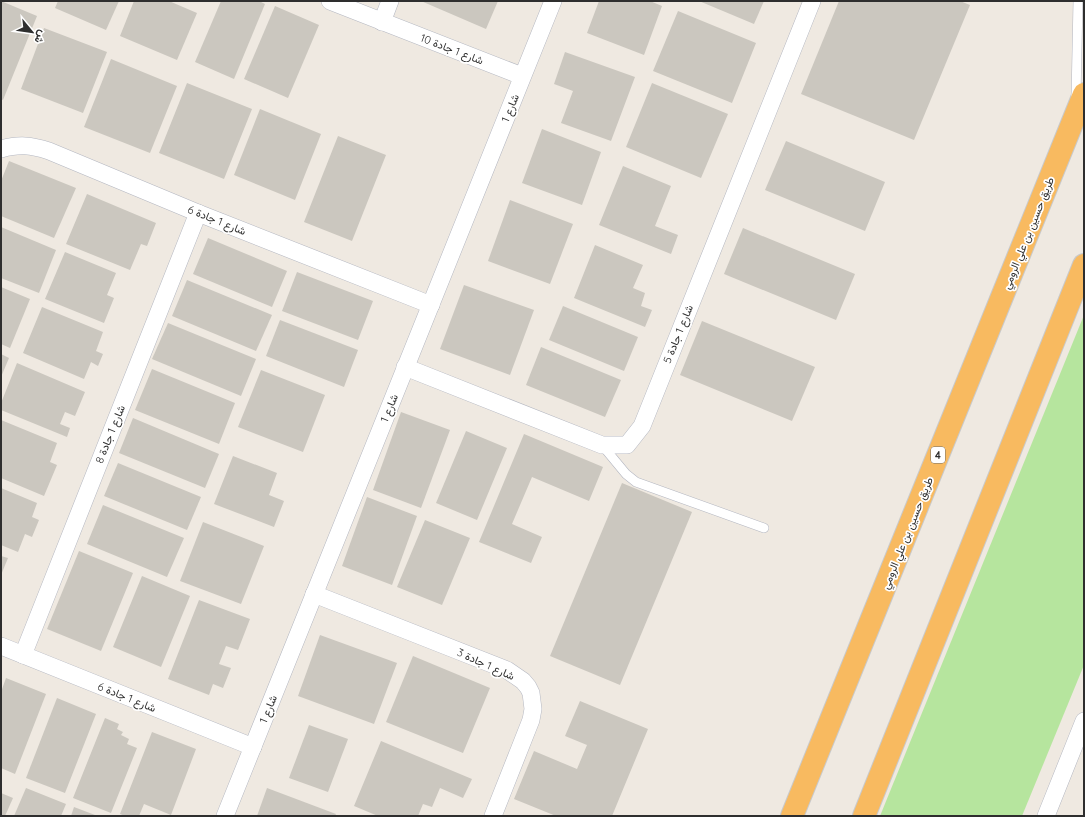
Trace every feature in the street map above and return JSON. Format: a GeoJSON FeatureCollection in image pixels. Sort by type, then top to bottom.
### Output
{"type":"FeatureCollection","features":[{"type":"Feature","properties":{"kind":"highway","name":"طريق حسين بن علي الرومي"},"geometry":{"type":"LineString","coordinates":[[792,816],[1080,104]]}},
{"type":"Feature","properties":{"kind":"highway"},"geometry":{"type":"LineString","coordinates":[[864,816],[1084,265]]}},
{"type":"Feature","properties":{"kind":"street","name":"شارع 1 جادة 10"},"geometry":{"type":"LineString","coordinates":[[330,1],[522,76]]}},
{"type":"Feature","properties":{"kind":"street"},"geometry":{"type":"LineString","coordinates":[[382,22],[390,1]]}},
{"type":"Feature","properties":{"kind":"street","name":"شارع 1"},"geometry":{"type":"LineString","coordinates":[[225,816],[552,1]]}},
{"type":"Feature","properties":{"kind":"street","name":"شارع 1 جادة 5"},"geometry":{"type":"LineString","coordinates":[[405,367],[602,445],[627,445],[642,426],[812,1]]}},
{"type":"Feature","properties":{"kind":"street","name":"شارع 1 جادة 6"},"geometry":{"type":"LineString","coordinates":[[1,149],[11,146],[30,146],[49,151],[198,213],[431,304]]}},
{"type":"Feature","properties":{"kind":"street","name":"شارع 1 جادة 8"},"geometry":{"type":"LineString","coordinates":[[23,655],[198,213]]}},
{"type":"Feature","properties":{"kind":"street","name":"شارع 1 جادة 3"},"geometry":{"type":"LineString","coordinates":[[314,594],[507,670],[523,681],[528,687],[533,702],[531,720],[493,816]]}},
{"type":"Feature","properties":{"kind":"street","name":"شارع 1 جادة 6"},"geometry":{"type":"LineString","coordinates":[[1,646],[253,747]]}},
{"type":"Feature","properties":{"kind":"street"},"geometry":{"type":"LineString","coordinates":[[1046,816],[1084,722]]}},
{"type":"Feature","properties":{"kind":"lane"},"geometry":{"type":"LineString","coordinates":[[1078,1],[1080,104]]}},
{"type":"Feature","properties":{"kind":"lane"},"geometry":{"type":"LineString","coordinates":[[602,445],[626,474],[636,482],[764,528]]}},
{"type":"Feature","properties":{"kind":"green space"},"geometry":{"type":"Polygon","coordinates":[[[1084,315],[1084,665],[1022,816],[880,816],[1084,315]]]}},
{"type":"Feature","properties":{"kind":"building"},"geometry":{"type":"Polygon","coordinates":[[[1,1],[37,16],[3,100],[1,99],[1,1]]]}},
{"type":"Feature","properties":{"kind":"building"},"geometry":{"type":"Polygon","coordinates":[[[58,1],[119,1],[106,30],[55,8],[58,1]]]}},
{"type":"Feature","properties":{"kind":"building"},"geometry":{"type":"Polygon","coordinates":[[[134,1],[169,1],[197,13],[177,60],[120,36],[134,1]]]}},
{"type":"Feature","properties":{"kind":"building"},"geometry":{"type":"Polygon","coordinates":[[[221,1],[259,1],[265,4],[234,79],[195,62],[221,1]]]}},
{"type":"Feature","properties":{"kind":"building"},"geometry":{"type":"Polygon","coordinates":[[[421,1],[498,1],[486,29],[421,1]]]}},
{"type":"Feature","properties":{"kind":"building"},"geometry":{"type":"Polygon","coordinates":[[[599,1],[650,1],[662,6],[644,55],[587,33],[599,1]]]}},
{"type":"Feature","properties":{"kind":"building"},"geometry":{"type":"Polygon","coordinates":[[[699,1],[764,1],[754,24],[699,1]]]}},
{"type":"Feature","properties":{"kind":"building"},"geometry":{"type":"Polygon","coordinates":[[[839,1],[960,1],[970,5],[914,140],[801,94],[839,1]]]}},
{"type":"Feature","properties":{"kind":"building"},"geometry":{"type":"Polygon","coordinates":[[[275,6],[319,25],[288,98],[244,79],[275,6]]]}},
{"type":"Feature","properties":{"kind":"building"},"geometry":{"type":"Polygon","coordinates":[[[678,11],[756,43],[732,103],[653,71],[678,11]]]}},
{"type":"Feature","properties":{"kind":"building"},"geometry":{"type":"Polygon","coordinates":[[[44,28],[107,52],[83,113],[21,89],[44,28]]]}},
{"type":"Feature","properties":{"kind":"building"},"geometry":{"type":"Polygon","coordinates":[[[565,52],[635,77],[611,141],[561,123],[573,91],[554,84],[565,52]]]}},
{"type":"Feature","properties":{"kind":"building"},"geometry":{"type":"Polygon","coordinates":[[[111,59],[177,86],[150,153],[84,127],[111,59]]]}},
{"type":"Feature","properties":{"kind":"building"},"geometry":{"type":"Polygon","coordinates":[[[187,83],[252,109],[224,179],[159,153],[187,83]]]}},
{"type":"Feature","properties":{"kind":"building"},"geometry":{"type":"Polygon","coordinates":[[[652,83],[728,114],[701,178],[626,147],[652,83]]]}},
{"type":"Feature","properties":{"kind":"building"},"geometry":{"type":"Polygon","coordinates":[[[260,109],[321,134],[295,200],[234,175],[260,109]]]}},
{"type":"Feature","properties":{"kind":"building"},"geometry":{"type":"Polygon","coordinates":[[[542,129],[601,152],[582,205],[522,183],[542,129]]]}},
{"type":"Feature","properties":{"kind":"building"},"geometry":{"type":"Polygon","coordinates":[[[338,136],[386,155],[352,241],[304,222],[338,136]]]}},
{"type":"Feature","properties":{"kind":"building"},"geometry":{"type":"Polygon","coordinates":[[[786,141],[885,182],[865,231],[765,190],[786,141]]]}},
{"type":"Feature","properties":{"kind":"building"},"geometry":{"type":"Polygon","coordinates":[[[9,161],[76,188],[54,238],[1,216],[1,181],[9,161]]]}},
{"type":"Feature","properties":{"kind":"building"},"geometry":{"type":"Polygon","coordinates":[[[623,166],[671,186],[655,226],[678,235],[671,254],[599,225],[623,166]]]}},
{"type":"Feature","properties":{"kind":"building"},"geometry":{"type":"Polygon","coordinates":[[[87,194],[156,223],[147,246],[141,244],[130,270],[66,244],[87,194]]]}},
{"type":"Feature","properties":{"kind":"building"},"geometry":{"type":"Polygon","coordinates":[[[510,200],[573,224],[550,284],[488,261],[510,200]]]}},
{"type":"Feature","properties":{"kind":"building"},"geometry":{"type":"Polygon","coordinates":[[[1,227],[56,250],[39,293],[1,278],[1,227]]]}},
{"type":"Feature","properties":{"kind":"building"},"geometry":{"type":"Polygon","coordinates":[[[743,228],[855,274],[836,320],[724,274],[743,228]]]}},
{"type":"Feature","properties":{"kind":"building"},"geometry":{"type":"Polygon","coordinates":[[[208,238],[287,271],[272,307],[193,274],[208,238]]]}},
{"type":"Feature","properties":{"kind":"building"},"geometry":{"type":"Polygon","coordinates":[[[595,245],[643,265],[633,288],[645,293],[641,306],[652,310],[645,327],[574,298],[595,245]]]}},
{"type":"Feature","properties":{"kind":"building"},"geometry":{"type":"Polygon","coordinates":[[[65,252],[116,273],[107,295],[114,298],[104,323],[45,299],[65,252]]]}},
{"type":"Feature","properties":{"kind":"building"},"geometry":{"type":"Polygon","coordinates":[[[297,272],[373,301],[358,340],[282,311],[297,272]]]}},
{"type":"Feature","properties":{"kind":"building"},"geometry":{"type":"Polygon","coordinates":[[[187,280],[272,315],[256,351],[172,316],[187,280]]]}},
{"type":"Feature","properties":{"kind":"building"},"geometry":{"type":"Polygon","coordinates":[[[464,285],[534,310],[510,375],[440,349],[464,285]]]}},
{"type":"Feature","properties":{"kind":"building"},"geometry":{"type":"Polygon","coordinates":[[[1,287],[30,299],[10,348],[1,344],[1,287]]]}},
{"type":"Feature","properties":{"kind":"building"},"geometry":{"type":"Polygon","coordinates":[[[563,306],[638,337],[624,371],[549,340],[563,306]]]}},
{"type":"Feature","properties":{"kind":"building"},"geometry":{"type":"Polygon","coordinates":[[[42,307],[103,332],[96,351],[103,354],[98,366],[91,362],[84,379],[23,353],[42,307]]]}},
{"type":"Feature","properties":{"kind":"building"},"geometry":{"type":"Polygon","coordinates":[[[280,320],[358,350],[344,387],[266,356],[280,320]]]}},
{"type":"Feature","properties":{"kind":"building"},"geometry":{"type":"Polygon","coordinates":[[[702,321],[815,367],[792,421],[680,375],[702,321]]]}},
{"type":"Feature","properties":{"kind":"building"},"geometry":{"type":"Polygon","coordinates":[[[168,323],[256,359],[241,396],[152,359],[168,323]]]}},
{"type":"Feature","properties":{"kind":"building"},"geometry":{"type":"Polygon","coordinates":[[[541,347],[621,380],[605,417],[526,385],[541,347]]]}},
{"type":"Feature","properties":{"kind":"building"},"geometry":{"type":"Polygon","coordinates":[[[1,354],[9,358],[1,377],[1,354]]]}},
{"type":"Feature","properties":{"kind":"building"},"geometry":{"type":"Polygon","coordinates":[[[17,363],[85,392],[75,416],[65,412],[60,424],[70,428],[67,437],[1,410],[1,403],[17,363]]]}},
{"type":"Feature","properties":{"kind":"building"},"geometry":{"type":"Polygon","coordinates":[[[152,369],[235,403],[219,444],[135,410],[152,369]]]}},
{"type":"Feature","properties":{"kind":"building"},"geometry":{"type":"Polygon","coordinates":[[[261,370],[325,395],[303,452],[238,427],[261,370]]]}},
{"type":"Feature","properties":{"kind":"building"},"geometry":{"type":"Polygon","coordinates":[[[401,412],[450,430],[421,508],[373,490],[401,412]]]}},
{"type":"Feature","properties":{"kind":"building"},"geometry":{"type":"Polygon","coordinates":[[[133,418],[219,454],[205,488],[119,453],[133,418]]]}},
{"type":"Feature","properties":{"kind":"building"},"geometry":{"type":"Polygon","coordinates":[[[1,420],[57,443],[50,462],[57,465],[44,496],[1,478],[1,420]]]}},
{"type":"Feature","properties":{"kind":"building"},"geometry":{"type":"Polygon","coordinates":[[[466,431],[507,448],[477,520],[436,503],[466,431]]]}},
{"type":"Feature","properties":{"kind":"building"},"geometry":{"type":"Polygon","coordinates":[[[524,434],[603,467],[589,501],[532,477],[512,524],[542,537],[531,563],[479,542],[524,434]]]}},
{"type":"Feature","properties":{"kind":"building"},"geometry":{"type":"Polygon","coordinates":[[[233,456],[277,473],[269,495],[284,501],[274,527],[214,504],[233,456]]]}},
{"type":"Feature","properties":{"kind":"building"},"geometry":{"type":"Polygon","coordinates":[[[118,463],[201,497],[187,530],[104,496],[118,463]]]}},
{"type":"Feature","properties":{"kind":"building"},"geometry":{"type":"Polygon","coordinates":[[[622,483],[692,512],[620,685],[550,656],[622,483]]]}},
{"type":"Feature","properties":{"kind":"building"},"geometry":{"type":"Polygon","coordinates":[[[1,488],[37,503],[32,517],[39,520],[32,537],[25,534],[18,552],[1,545],[1,488]]]}},
{"type":"Feature","properties":{"kind":"building"},"geometry":{"type":"Polygon","coordinates":[[[367,497],[417,516],[392,585],[342,566],[367,497]]]}},
{"type":"Feature","properties":{"kind":"building"},"geometry":{"type":"Polygon","coordinates":[[[103,505],[184,538],[167,577],[87,544],[103,505]]]}},
{"type":"Feature","properties":{"kind":"building"},"geometry":{"type":"Polygon","coordinates":[[[425,520],[470,538],[442,605],[397,587],[425,520]]]}},
{"type":"Feature","properties":{"kind":"building"},"geometry":{"type":"Polygon","coordinates":[[[203,522],[264,546],[241,604],[180,581],[203,522]]]}},
{"type":"Feature","properties":{"kind":"building"},"geometry":{"type":"Polygon","coordinates":[[[79,551],[133,573],[101,651],[47,629],[79,551]]]}},
{"type":"Feature","properties":{"kind":"building"},"geometry":{"type":"Polygon","coordinates":[[[1,556],[8,558],[1,575],[1,556]]]}},
{"type":"Feature","properties":{"kind":"building"},"geometry":{"type":"Polygon","coordinates":[[[142,576],[190,596],[161,667],[113,647],[142,576]]]}},
{"type":"Feature","properties":{"kind":"building"},"geometry":{"type":"Polygon","coordinates":[[[199,600],[250,619],[238,650],[226,646],[219,664],[231,668],[223,688],[213,684],[209,695],[168,679],[199,600]]]}},
{"type":"Feature","properties":{"kind":"building"},"geometry":{"type":"Polygon","coordinates":[[[320,635],[397,663],[374,724],[298,696],[320,635]]]}},
{"type":"Feature","properties":{"kind":"building"},"geometry":{"type":"Polygon","coordinates":[[[413,656],[490,688],[463,753],[386,722],[413,656]]]}},
{"type":"Feature","properties":{"kind":"building"},"geometry":{"type":"Polygon","coordinates":[[[6,678],[46,694],[15,774],[1,768],[1,692],[6,678]]]}},
{"type":"Feature","properties":{"kind":"building"},"geometry":{"type":"Polygon","coordinates":[[[57,698],[96,714],[65,793],[26,778],[57,698]]]}},
{"type":"Feature","properties":{"kind":"building"},"geometry":{"type":"Polygon","coordinates":[[[580,701],[648,729],[612,816],[556,816],[514,799],[534,751],[577,769],[587,745],[565,736],[580,701]]]}},
{"type":"Feature","properties":{"kind":"building"},"geometry":{"type":"Polygon","coordinates":[[[105,718],[119,724],[117,729],[123,732],[121,735],[129,739],[127,744],[137,748],[111,813],[73,798],[105,718]]]}},
{"type":"Feature","properties":{"kind":"building"},"geometry":{"type":"Polygon","coordinates":[[[309,725],[348,739],[328,792],[289,778],[309,725]]]}},
{"type":"Feature","properties":{"kind":"building"},"geometry":{"type":"Polygon","coordinates":[[[152,732],[196,749],[171,815],[144,804],[139,816],[125,816],[120,814],[152,732]]]}},
{"type":"Feature","properties":{"kind":"building"},"geometry":{"type":"Polygon","coordinates":[[[381,741],[472,779],[463,798],[440,788],[432,807],[423,804],[418,816],[378,816],[354,806],[381,741]]]}},
{"type":"Feature","properties":{"kind":"building"},"geometry":{"type":"Polygon","coordinates":[[[26,788],[66,804],[61,816],[14,816],[26,788]]]}},
{"type":"Feature","properties":{"kind":"building"},"geometry":{"type":"Polygon","coordinates":[[[267,788],[336,814],[335,816],[257,816],[267,788]]]}},
{"type":"Feature","properties":{"kind":"building"},"geometry":{"type":"Polygon","coordinates":[[[1,793],[13,798],[5,816],[1,816],[1,793]]]}},
{"type":"Feature","properties":{"kind":"building"},"geometry":{"type":"Polygon","coordinates":[[[74,807],[95,815],[95,816],[71,816],[74,807]]]}}]}
